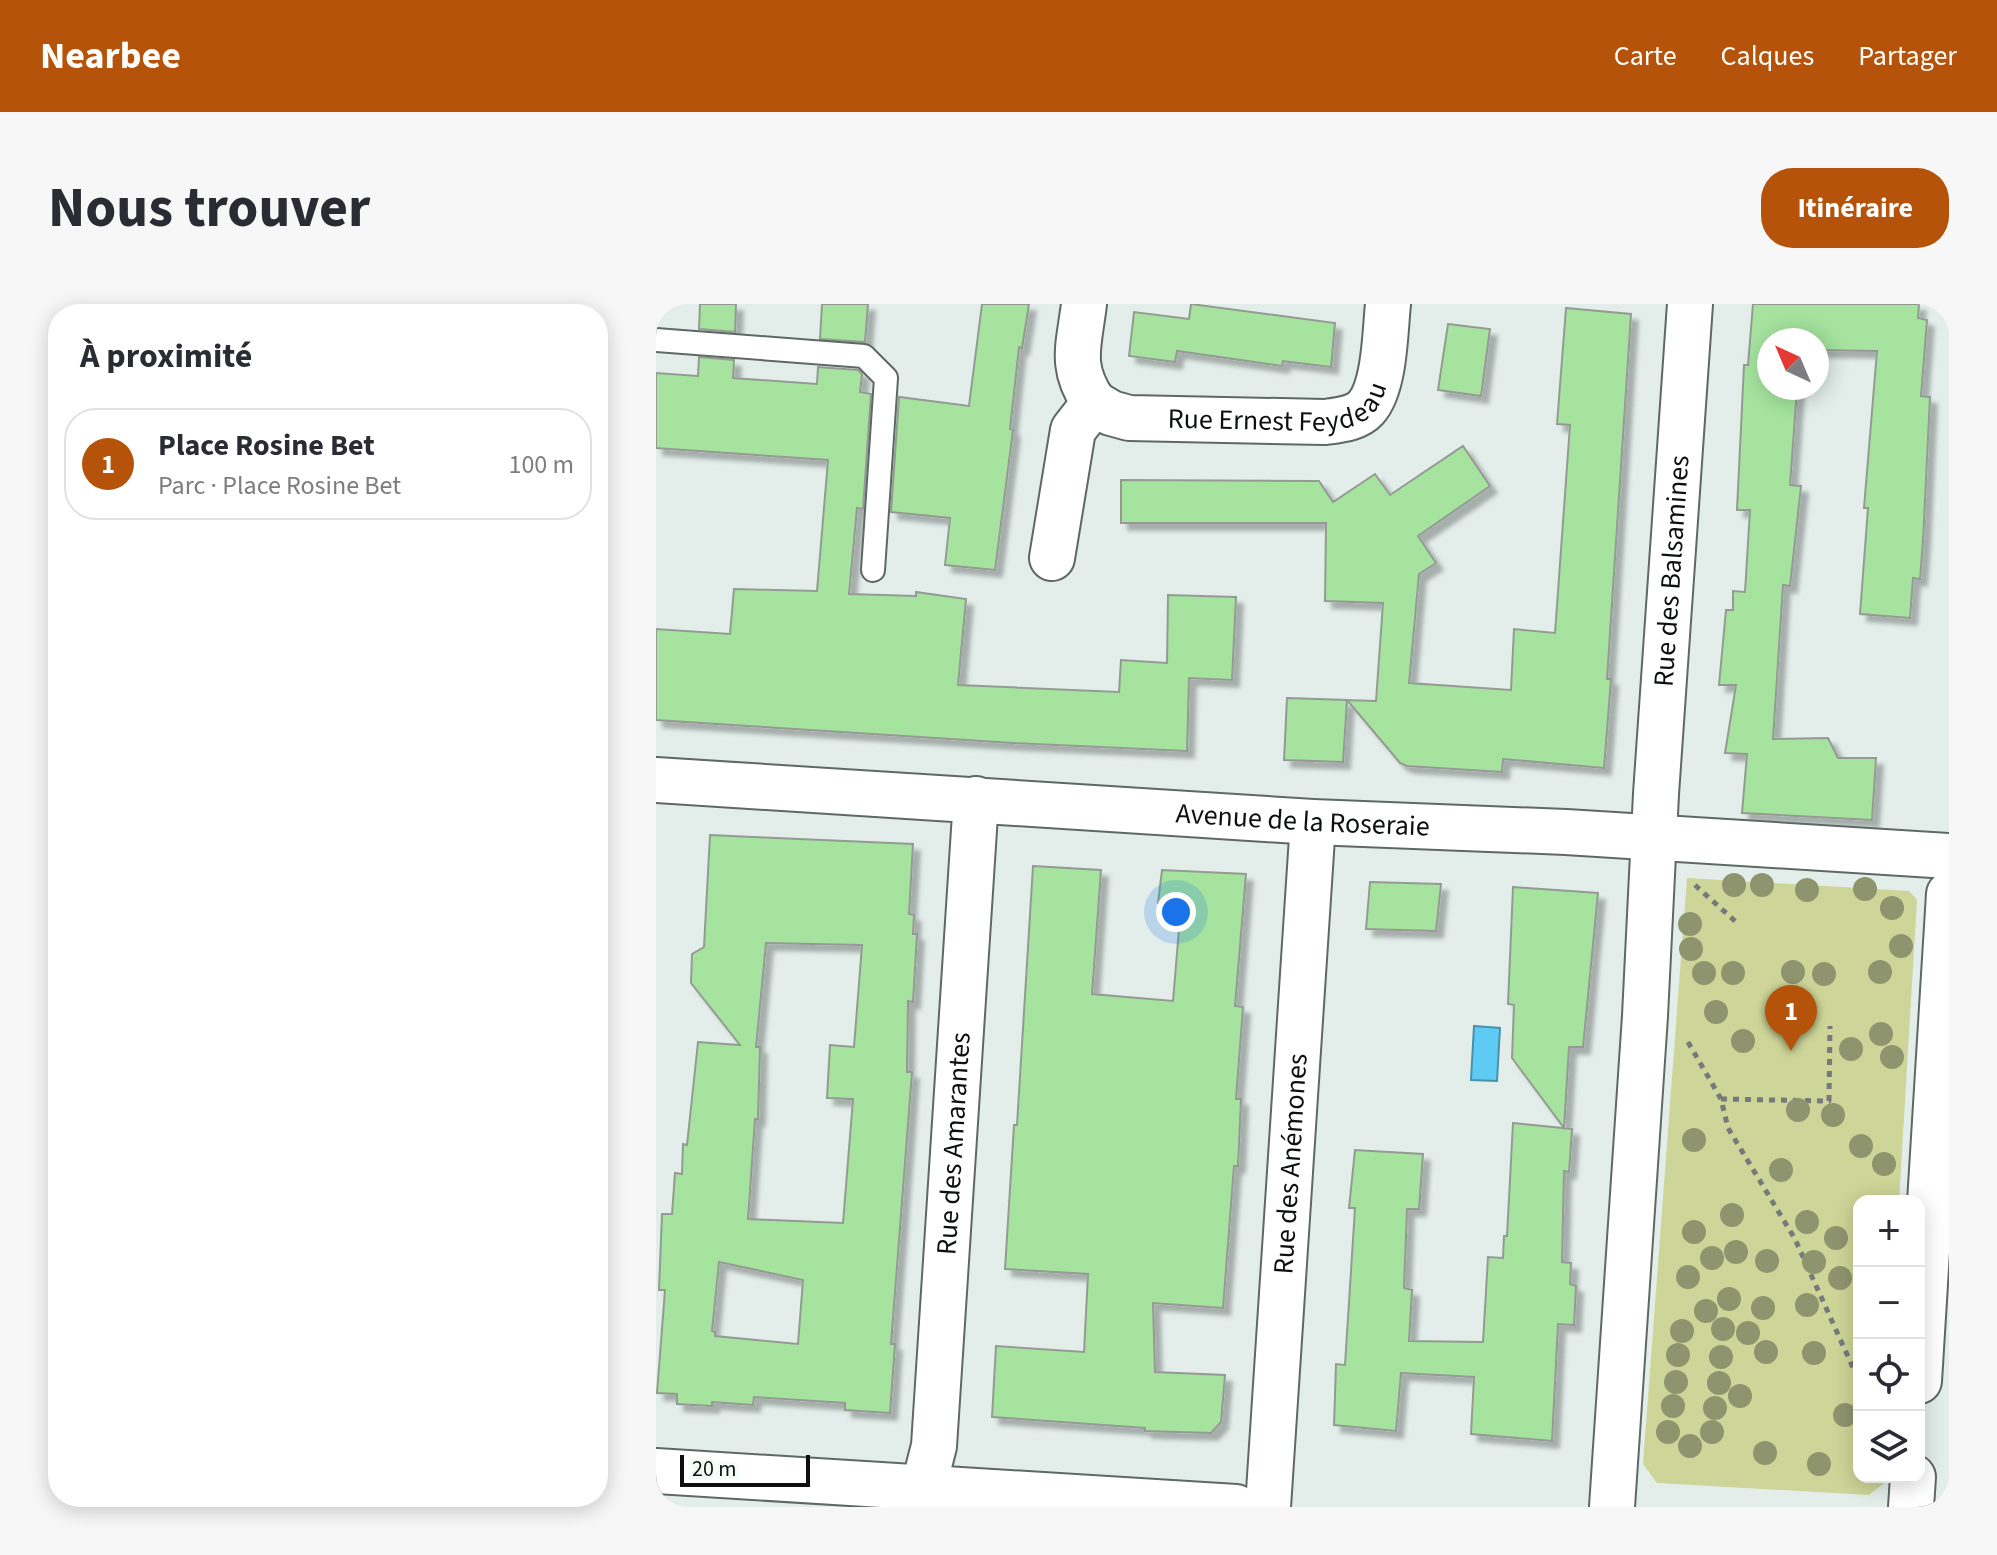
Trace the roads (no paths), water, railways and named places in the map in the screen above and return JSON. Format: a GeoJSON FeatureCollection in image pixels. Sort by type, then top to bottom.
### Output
{"type":"FeatureCollection","features":[{"type":"Feature","properties":{"kind":"street"},"geometry":{"type":"LineString","coordinates":[[1052,558],[1073,430],[1094,403],[1081,383],[1076,363],[1084,304]]}},
{"type":"Feature","properties":{"kind":"street","name":"Rue Ernest Feydeau"},"geometry":{"type":"LineString","coordinates":[[1094,403],[1111,413],[1129,418],[1325,422],[1351,418],[1365,409],[1373,396],[1379,375],[1388,304]]}},
{"type":"Feature","properties":{"kind":"street","name":"Rue des Balsamines"},"geometry":{"type":"LineString","coordinates":[[1612,1507],[1690,304]]}},
{"type":"Feature","properties":{"kind":"street","name":"Avenue de la Roseraie"},"geometry":{"type":"LineString","coordinates":[[656,780],[1313,822],[1949,856]]}},
{"type":"Feature","properties":{"kind":"street","name":"Rue des Amarantes"},"geometry":{"type":"LineString","coordinates":[[916,1496],[934,1446],[976,799]]}},
{"type":"Feature","properties":{"kind":"street","name":"Rue des Anémones"},"geometry":{"type":"LineString","coordinates":[[1268,1507],[1313,822]]}},
{"type":"Feature","properties":{"kind":"street"},"geometry":{"type":"LineString","coordinates":[[1922,1339],[1949,894]]}},
{"type":"Feature","properties":{"kind":"street"},"geometry":{"type":"LineString","coordinates":[[656,1471],[916,1496],[1236,1507]]}},
{"type":"Feature","properties":{"kind":"street"},"geometry":{"type":"LineString","coordinates":[[1911,1507],[1913,1483]]}},
{"type":"Feature","properties":{"kind":"lane"},"geometry":{"type":"LineString","coordinates":[[656,340],[864,356],[886,378],[873,570]]}},
{"type":"Feature","properties":{"kind":"water"},"geometry":{"type":"Polygon","coordinates":[[[1474,1026],[1500,1028],[1497,1081],[1471,1080],[1474,1026]]]}},
{"type":"Feature","properties":{"kind":"place","name":"Place Rosine Bet"},"geometry":{"type":"Point","coordinates":[1791,1051]}}]}
